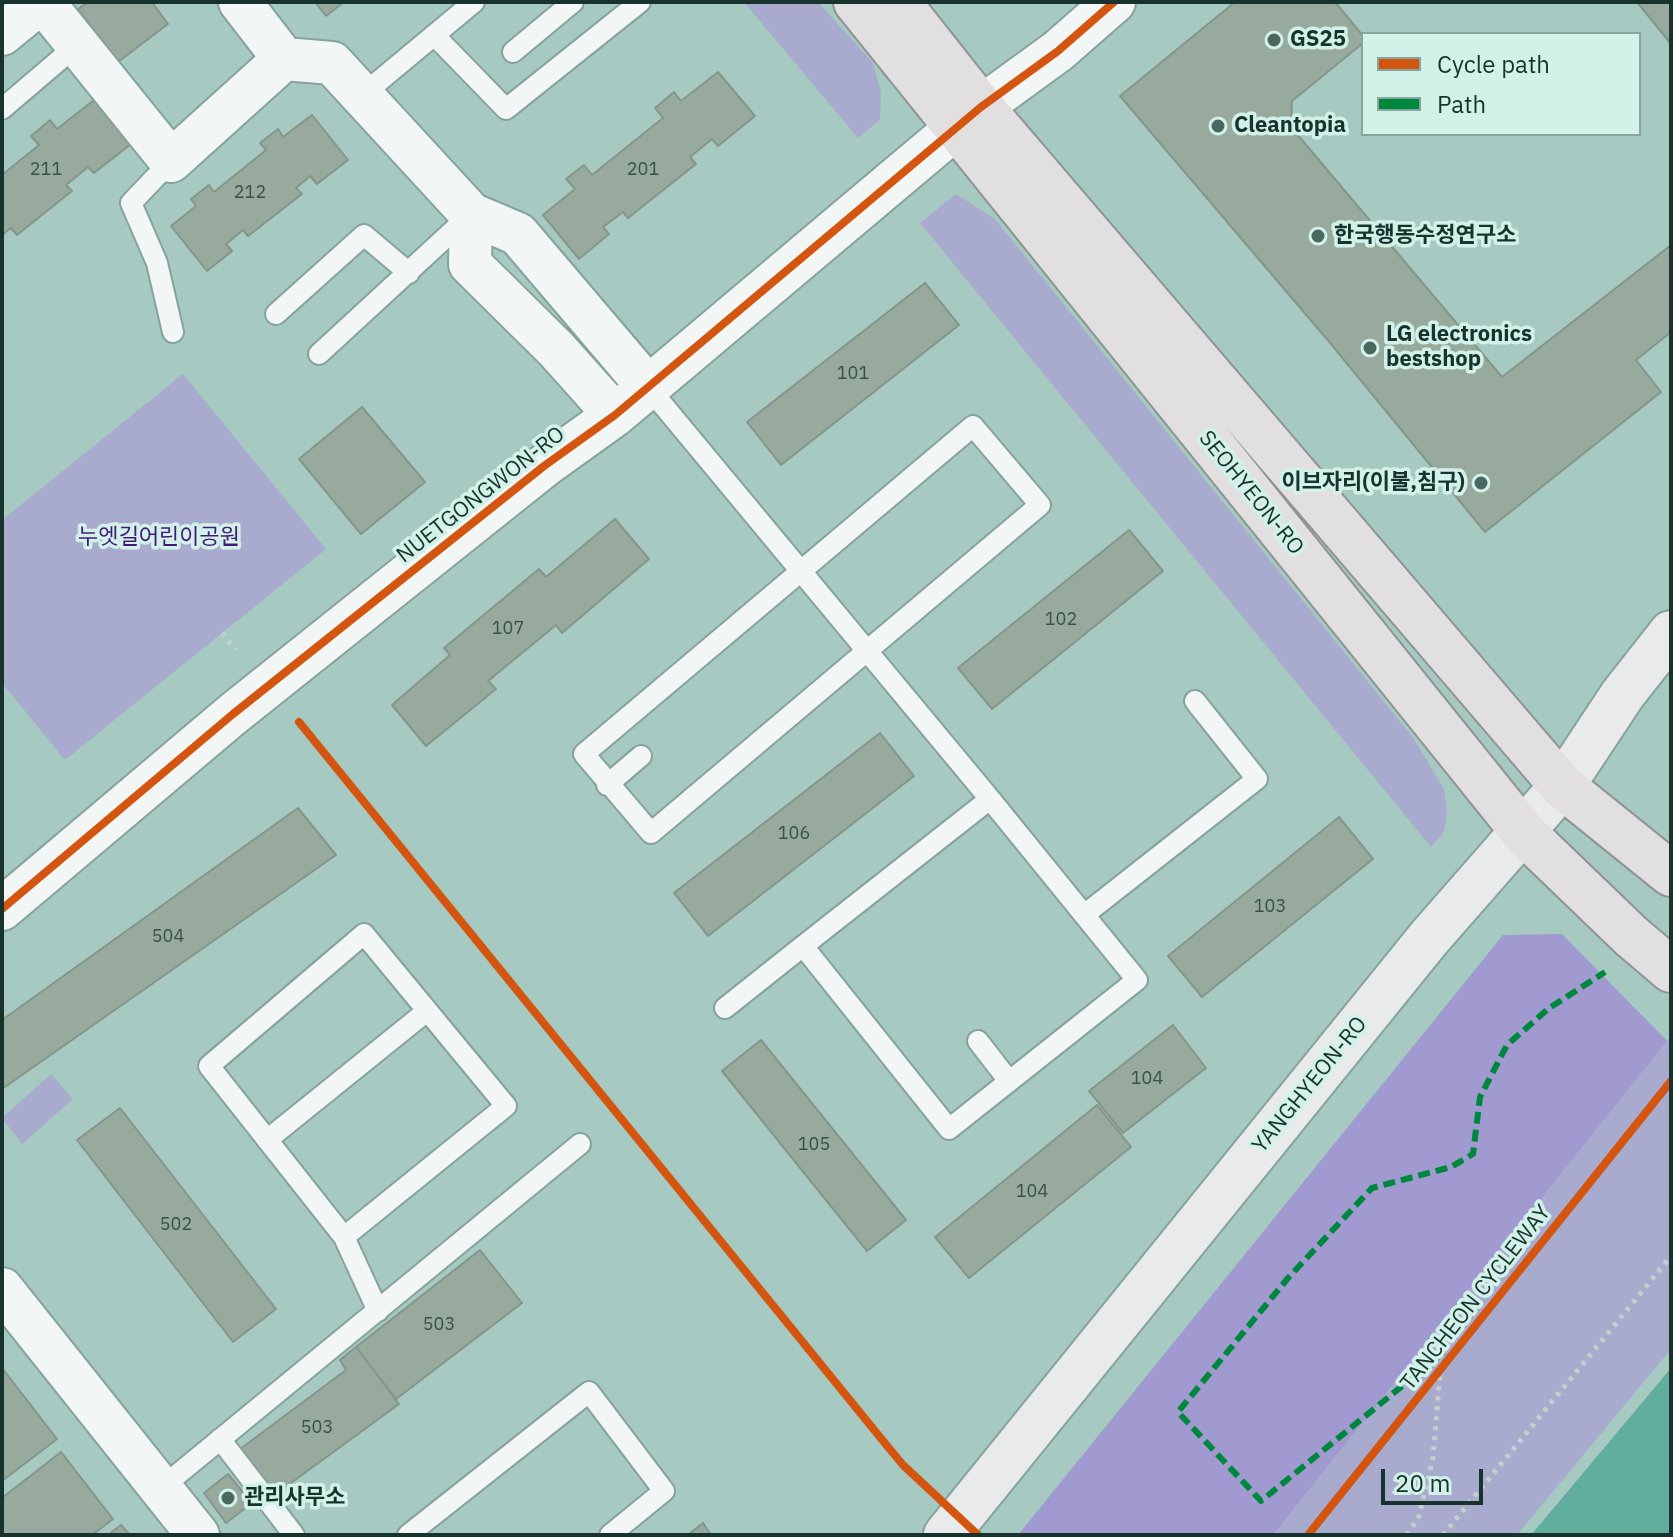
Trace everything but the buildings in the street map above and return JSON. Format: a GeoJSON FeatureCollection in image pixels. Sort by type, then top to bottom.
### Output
{"type":"FeatureCollection","features":[{"type":"Feature","properties":{"kind":"main road","name":"SEOHYEON-RO"},"geometry":{"type":"LineString","coordinates":[[856,2],[969,118],[1562,786],[1671,874]]}},
{"type":"Feature","properties":{"kind":"main road","name":"SEOHYEON-RO"},"geometry":{"type":"LineString","coordinates":[[898,2],[969,118],[1524,833],[1631,936],[1668,967]]}},
{"type":"Feature","properties":{"kind":"main road","name":"YANGHYEON-RO"},"geometry":{"type":"LineString","coordinates":[[946,1535],[1429,938],[1562,786],[1623,694],[1671,633]]}},
{"type":"Feature","properties":{"kind":"street"},"geometry":{"type":"LineString","coordinates":[[2,34],[42,2],[171,161],[284,59],[332,63],[471,214],[518,234],[648,387]]}},
{"type":"Feature","properties":{"kind":"street"},"geometry":{"type":"LineString","coordinates":[[240,2],[284,59]]}},
{"type":"Feature","properties":{"kind":"street","name":"NUETGONGWON-RO"},"geometry":{"type":"LineString","coordinates":[[2,909],[233,714],[544,466],[615,415],[969,118],[1058,51],[1114,2]]}},
{"type":"Feature","properties":{"kind":"street"},"geometry":{"type":"LineString","coordinates":[[471,214],[470,264],[556,349],[615,415]]}},
{"type":"Feature","properties":{"kind":"street"},"geometry":{"type":"LineString","coordinates":[[2,1289],[198,1535]]}},
{"type":"Feature","properties":{"kind":"lane"},"geometry":{"type":"LineString","coordinates":[[361,96],[474,2]]}},
{"type":"Feature","properties":{"kind":"lane"},"geometry":{"type":"LineString","coordinates":[[513,52],[573,2]]}},
{"type":"Feature","properties":{"kind":"lane"},"geometry":{"type":"LineString","coordinates":[[434,35],[506,109],[640,2]]}},
{"type":"Feature","properties":{"kind":"lane"},"geometry":{"type":"LineString","coordinates":[[2,109],[77,45]]}},
{"type":"Feature","properties":{"kind":"lane"},"geometry":{"type":"LineString","coordinates":[[171,161],[131,203],[157,263],[173,332]]}},
{"type":"Feature","properties":{"kind":"lane"},"geometry":{"type":"LineString","coordinates":[[319,354],[471,214]]}},
{"type":"Feature","properties":{"kind":"lane"},"geometry":{"type":"LineString","coordinates":[[276,314],[364,235],[409,273]]}},
{"type":"Feature","properties":{"kind":"lane"},"geometry":{"type":"LineString","coordinates":[[648,387],[1137,980],[949,1129],[803,946]]}},
{"type":"Feature","properties":{"kind":"lane"},"geometry":{"type":"LineString","coordinates":[[973,426],[1040,505],[867,650],[651,833],[607,785],[584,754],[973,426]]}},
{"type":"Feature","properties":{"kind":"lane"},"geometry":{"type":"LineString","coordinates":[[1084,915],[1257,779],[1195,701]]}},
{"type":"Feature","properties":{"kind":"lane"},"geometry":{"type":"LineString","coordinates":[[607,785],[641,756]]}},
{"type":"Feature","properties":{"kind":"lane"},"geometry":{"type":"LineString","coordinates":[[725,1008],[990,799]]}},
{"type":"Feature","properties":{"kind":"lane"},"geometry":{"type":"LineString","coordinates":[[344,1237],[506,1106],[364,934],[209,1066],[344,1237],[378,1311]]}},
{"type":"Feature","properties":{"kind":"lane"},"geometry":{"type":"LineString","coordinates":[[267,1140],[427,1011]]}},
{"type":"Feature","properties":{"kind":"lane"},"geometry":{"type":"LineString","coordinates":[[978,1041],[1009,1081]]}},
{"type":"Feature","properties":{"kind":"lane"},"geometry":{"type":"LineString","coordinates":[[161,1488],[580,1144]]}},
{"type":"Feature","properties":{"kind":"lane"},"geometry":{"type":"LineString","coordinates":[[408,1535],[589,1392],[664,1491],[610,1535]]}},
{"type":"Feature","properties":{"kind":"lane"},"geometry":{"type":"LineString","coordinates":[[220,1439],[294,1535]]}},
{"type":"Feature","properties":{"kind":"path"},"geometry":{"type":"LineString","coordinates":[[222,633],[236,650]]}},
{"type":"Feature","properties":{"kind":"path"},"geometry":{"type":"LineString","coordinates":[[299,722],[903,1465]]}},
{"type":"Feature","properties":{"kind":"path"},"geometry":{"type":"LineString","coordinates":[[1443,1535],[1671,1256]]}},
{"type":"Feature","properties":{"kind":"path"},"geometry":{"type":"LineString","coordinates":[[1407,1535],[1419,1516],[1433,1458],[1440,1373]]}},
{"type":"Feature","properties":{"kind":"green space"},"geometry":{"type":"Polygon","coordinates":[[[744,2],[818,2],[873,63],[881,91],[880,120],[858,138],[744,2]]]}},
{"type":"Feature","properties":{"kind":"green space"},"geometry":{"type":"Polygon","coordinates":[[[956,194],[995,219],[1414,739],[1444,789],[1447,811],[1444,832],[1431,847],[920,223],[956,194]]]}},
{"type":"Feature","properties":{"kind":"green space","name":"누엣길어린이공원"},"geometry":{"type":"Polygon","coordinates":[[[183,374],[326,549],[65,760],[2,683],[2,520],[183,374]]]}},
{"type":"Feature","properties":{"kind":"green space"},"geometry":{"type":"Polygon","coordinates":[[[1671,1036],[1671,1349],[1517,1535],[1273,1535],[1671,1036]]]}},
{"type":"Feature","properties":{"kind":"green space"},"geometry":{"type":"Polygon","coordinates":[[[51,1074],[73,1099],[22,1144],[2,1118],[51,1074]]]}},
{"type":"Feature","properties":{"kind":"shaded area"},"geometry":{"type":"Polygon","coordinates":[[[1562,934],[1667,1041],[1273,1535],[1018,1535],[1503,935],[1562,934]]]}},
{"type":"Feature","properties":{"kind":"shaded area"},"geometry":{"type":"Polygon","coordinates":[[[1671,1368],[1671,1535],[1531,1535],[1558,1503],[1671,1368]]]}},
{"type":"Feature","properties":{"kind":"marked path"},"geometry":{"type":"LineString","coordinates":[[1444,1352],[1261,1501],[1178,1412],[1288,1278],[1372,1188],[1451,1167],[1473,1154],[1480,1097],[1507,1045],[1548,1009],[1605,972]]}},
{"type":"Feature","properties":{"kind":"cycle path"},"geometry":{"type":"LineString","coordinates":[[2,909],[233,714],[544,466],[615,415],[981,107],[1058,51],[1114,2]]}},
{"type":"Feature","properties":{"kind":"cycle path"},"geometry":{"type":"LineString","coordinates":[[299,722],[903,1465],[978,1535]]}},
{"type":"Feature","properties":{"kind":"cycle path","name":"TANCHEON CYCLEWAY"},"geometry":{"type":"LineString","coordinates":[[1308,1535],[1671,1081]]}},
{"type":"Feature","properties":{"kind":"place","name":"GS25"},"geometry":{"type":"Point","coordinates":[1274,40]}},
{"type":"Feature","properties":{"kind":"place","name":"Cleantopia"},"geometry":{"type":"Point","coordinates":[1218,126]}},
{"type":"Feature","properties":{"kind":"place","name":"한국행동수정연구소"},"geometry":{"type":"Point","coordinates":[1318,236]}},
{"type":"Feature","properties":{"kind":"place","name":"LG electronics bestshop"},"geometry":{"type":"Point","coordinates":[1370,348]}},
{"type":"Feature","properties":{"kind":"place","name":"이브자리(이불,침구)"},"geometry":{"type":"Point","coordinates":[1481,483]}},
{"type":"Feature","properties":{"kind":"place","name":"관리사무소"},"geometry":{"type":"Point","coordinates":[228,1498]}}]}
